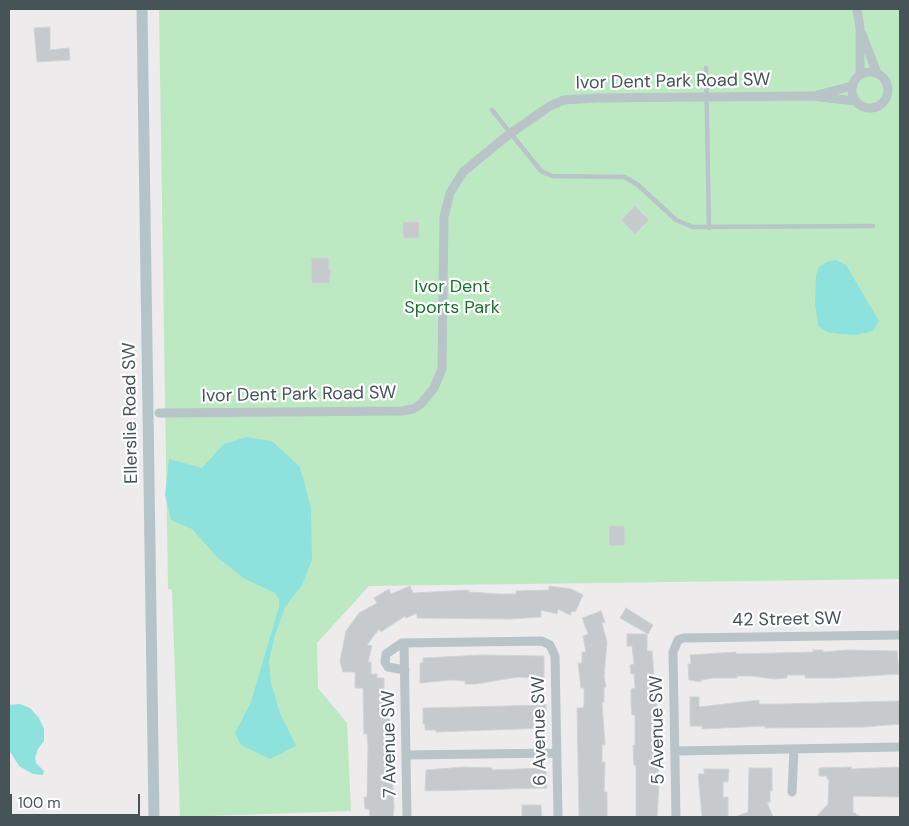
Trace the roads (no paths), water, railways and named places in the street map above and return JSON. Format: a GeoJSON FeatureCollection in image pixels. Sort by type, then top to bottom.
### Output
{"type":"FeatureCollection","features":[{"type":"Feature","properties":{"kind":"main road","name":"Ellerslie Road SW"},"geometry":{"type":"LineString","coordinates":[[142,9],[154,817]]}},
{"type":"Feature","properties":{"kind":"street"},"geometry":{"type":"LineString","coordinates":[[857,9],[860,28],[860,75]]}},
{"type":"Feature","properties":{"kind":"street"},"geometry":{"type":"LineString","coordinates":[[860,28],[877,74]]}},
{"type":"Feature","properties":{"kind":"street"},"geometry":{"type":"LineString","coordinates":[[865,73],[877,74],[882,77],[888,86],[886,98],[883,103],[868,108],[855,101],[852,86],[860,75],[865,73]]}},
{"type":"Feature","properties":{"kind":"street","name":"Ivor Dent Park Road SW"},"geometry":{"type":"LineString","coordinates":[[812,96],[852,86]]}},
{"type":"Feature","properties":{"kind":"street","name":"Ivor Dent Park Road SW"},"geometry":{"type":"LineString","coordinates":[[159,413],[402,411],[413,409],[420,404],[434,388],[442,369],[444,216],[446,204],[464,172],[510,133],[550,106],[564,100],[597,98],[812,96],[855,101]]}},
{"type":"Feature","properties":{"kind":"street","name":"42 Street SW"},"geometry":{"type":"LineString","coordinates":[[676,643],[683,638],[900,635]]}},
{"type":"Feature","properties":{"kind":"street","name":"6 Avenue SW"},"geometry":{"type":"LineString","coordinates":[[404,643],[542,641],[550,645],[555,656],[558,817]]}},
{"type":"Feature","properties":{"kind":"street","name":"7 Avenue SW"},"geometry":{"type":"LineString","coordinates":[[405,670],[388,666],[384,659],[389,651],[404,643],[405,670],[407,817]]}},
{"type":"Feature","properties":{"kind":"street","name":"5 Avenue SW"},"geometry":{"type":"LineString","coordinates":[[676,643],[673,652],[676,817]]}},
{"type":"Feature","properties":{"kind":"street"},"geometry":{"type":"LineString","coordinates":[[675,751],[900,747]]}},
{"type":"Feature","properties":{"kind":"street"},"geometry":{"type":"LineString","coordinates":[[792,792],[794,749]]}},
{"type":"Feature","properties":{"kind":"street"},"geometry":{"type":"LineString","coordinates":[[406,755],[557,753]]}},
{"type":"Feature","properties":{"kind":"lane"},"geometry":{"type":"LineString","coordinates":[[706,68],[709,228]]}},
{"type":"Feature","properties":{"kind":"lane"},"geometry":{"type":"LineString","coordinates":[[492,110],[541,171],[547,174],[625,176],[638,185],[676,220],[693,227],[873,226]]}},
{"type":"Feature","properties":{"kind":"water"},"geometry":{"type":"Polygon","coordinates":[[[836,260],[846,265],[879,321],[873,331],[857,335],[839,334],[827,332],[818,326],[815,302],[816,275],[819,267],[827,262],[836,260]]]}},
{"type":"Feature","properties":{"kind":"water"},"geometry":{"type":"Polygon","coordinates":[[[246,437],[272,441],[300,467],[311,508],[312,560],[302,585],[285,607],[275,635],[269,661],[271,683],[280,713],[296,746],[270,759],[241,745],[235,733],[251,702],[279,607],[279,599],[275,593],[245,579],[218,558],[192,529],[171,520],[165,495],[169,459],[202,468],[224,444],[246,437]]]}},
{"type":"Feature","properties":{"kind":"water"},"geometry":{"type":"Polygon","coordinates":[[[20,704],[30,708],[39,718],[44,729],[44,741],[38,749],[35,758],[36,763],[44,771],[43,775],[33,774],[19,766],[9,750],[9,705],[20,704]]]}},
{"type":"Feature","properties":{"kind":"park label","name":"Ivor Dent Sports Park"},"geometry":{"type":"Point","coordinates":[452,297]}}]}
